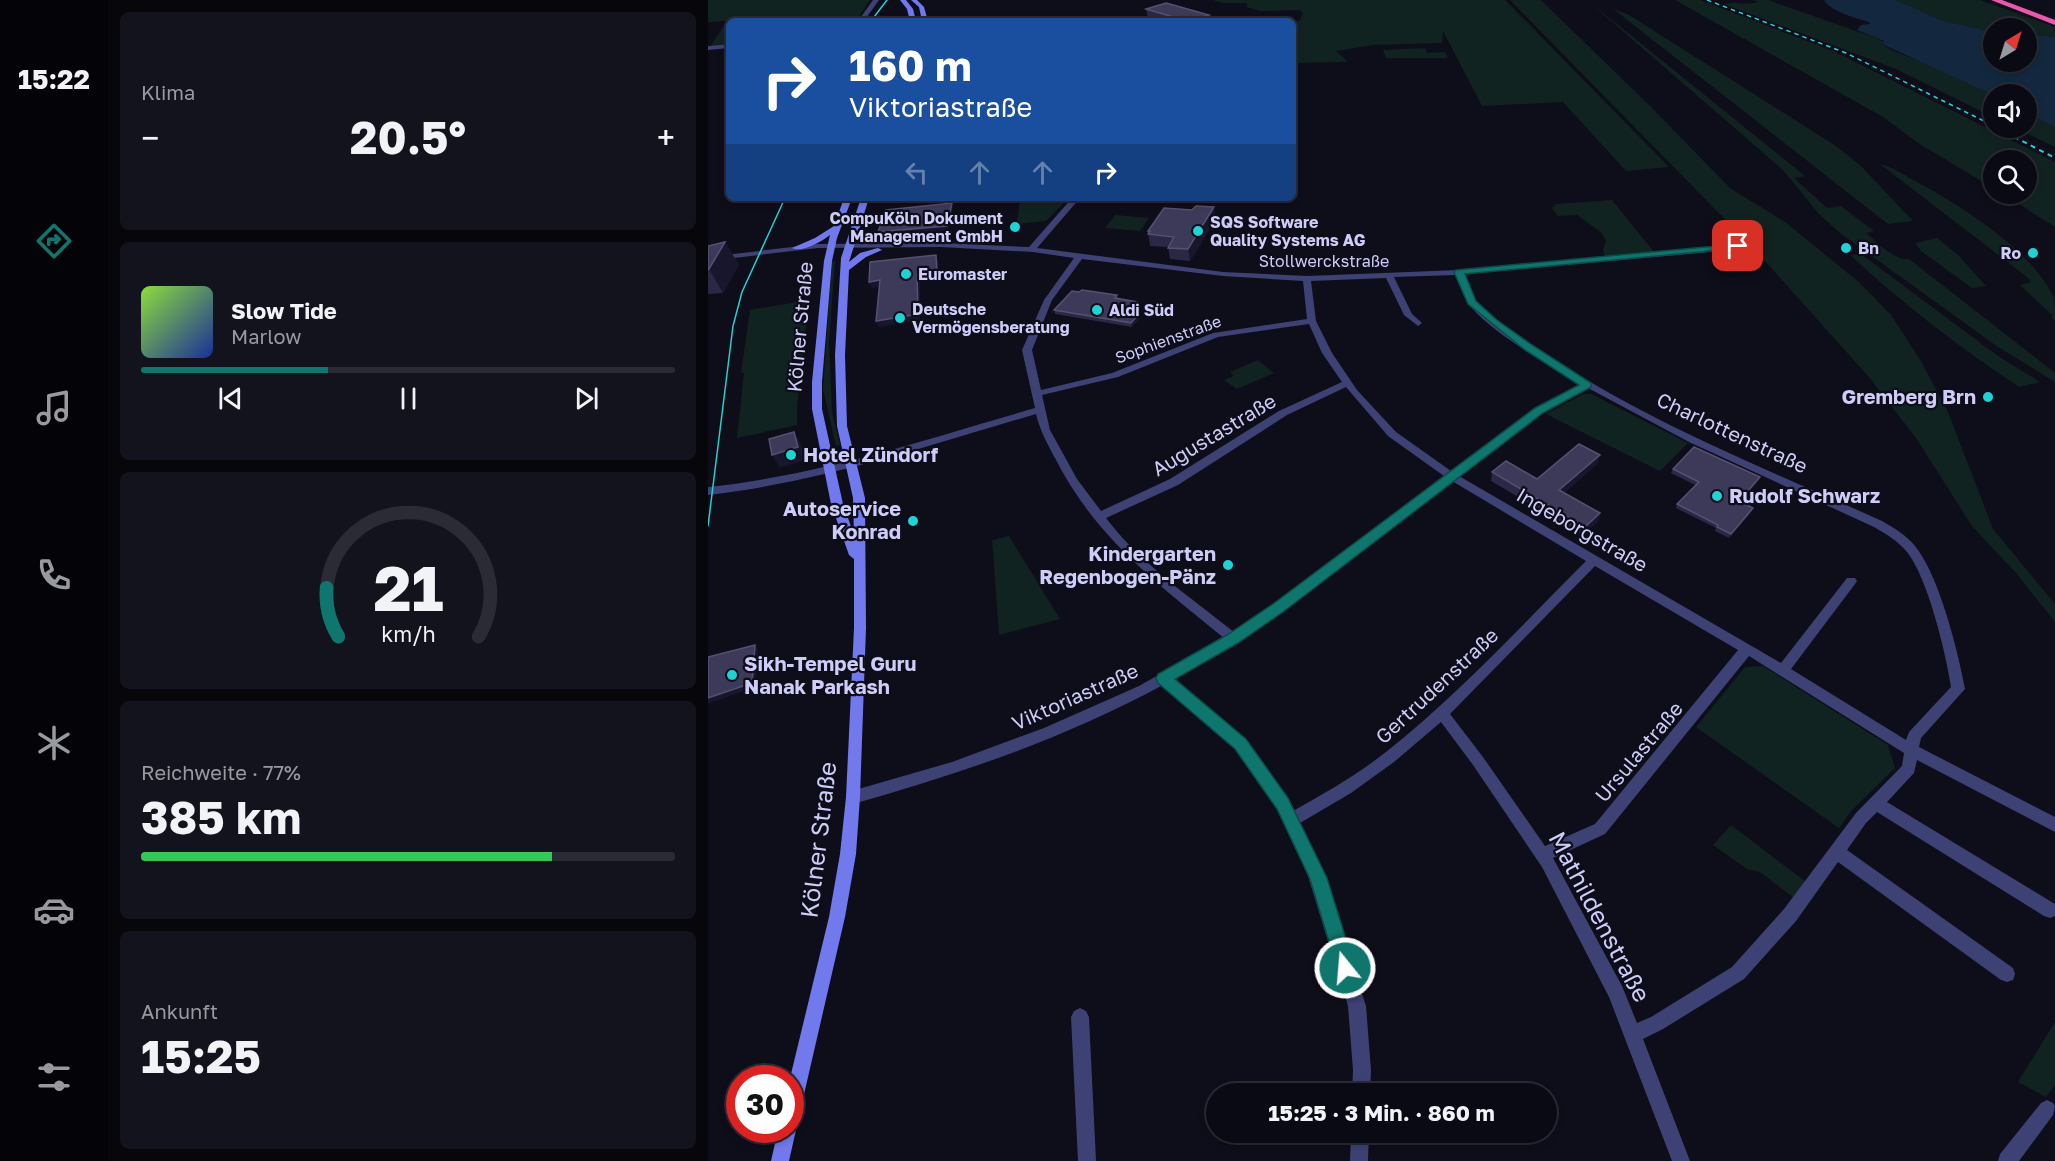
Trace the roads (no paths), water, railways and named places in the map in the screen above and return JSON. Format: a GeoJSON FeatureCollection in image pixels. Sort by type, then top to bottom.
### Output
{"type":"FeatureCollection","features":[{"type":"Feature","properties":{"kind":"highway"},"geometry":{"type":"LineString","coordinates":[[1988,0],[2039,18],[2054,20]]}},
{"type":"Feature","properties":{"kind":"highway"},"geometry":{"type":"LineString","coordinates":[[1995,0],[2039,18]]}},
{"type":"Feature","properties":{"kind":"highway"},"geometry":{"type":"LineString","coordinates":[[2005,0],[2054,20]]}},
{"type":"Feature","properties":{"kind":"highway"},"geometry":{"type":"LineString","coordinates":[[2011,0],[2054,20]]}},
{"type":"Feature","properties":{"kind":"main road"},"geometry":{"type":"LineString","coordinates":[[903,0],[910,9],[912,18]]}},
{"type":"Feature","properties":{"kind":"main road"},"geometry":{"type":"LineString","coordinates":[[914,0],[921,7],[924,18]]}},
{"type":"Feature","properties":{"kind":"main road","name":"Kölner Straße"},"geometry":{"type":"LineString","coordinates":[[847,201],[830,250],[823,306],[817,409],[837,504],[859,565]]}},
{"type":"Feature","properties":{"kind":"main road","name":"Kölner Straße"},"geometry":{"type":"LineString","coordinates":[[802,1065],[837,917],[848,854],[853,797],[860,628],[859,498],[839,405],[844,269],[847,249],[864,201]]}},
{"type":"Feature","properties":{"kind":"main road"},"geometry":{"type":"LineString","coordinates":[[796,249],[818,240],[836,228]]}},
{"type":"Feature","properties":{"kind":"main road"},"geometry":{"type":"LineString","coordinates":[[844,269],[863,255],[878,250]]}},
{"type":"Feature","properties":{"kind":"main road"},"geometry":{"type":"LineString","coordinates":[[780,1161],[784,1143]]}},
{"type":"Feature","properties":{"kind":"street"},"geometry":{"type":"LineString","coordinates":[[863,18],[876,0]]}},
{"type":"Feature","properties":{"kind":"street"},"geometry":{"type":"LineString","coordinates":[[708,48],[726,46]]}},
{"type":"Feature","properties":{"kind":"street"},"geometry":{"type":"LineString","coordinates":[[1031,250],[1073,201]]}},
{"type":"Feature","properties":{"kind":"street","name":"Stollwerckstraße"},"geometry":{"type":"LineString","coordinates":[[830,250],[941,244],[1080,255],[1223,274],[1306,279],[1390,277],[1459,272],[1744,247]]}},
{"type":"Feature","properties":{"kind":"street","name":"Stollwerckstraße"},"geometry":{"type":"LineString","coordinates":[[847,249],[878,250],[904,245]]}},
{"type":"Feature","properties":{"kind":"street"},"geometry":{"type":"LineString","coordinates":[[708,267],[710,258],[796,249],[830,250]]}},
{"type":"Feature","properties":{"kind":"street"},"geometry":{"type":"LineString","coordinates":[[735,256],[756,258],[830,250]]}},
{"type":"Feature","properties":{"kind":"street"},"geometry":{"type":"LineString","coordinates":[[1080,255],[1048,300],[1027,350],[1045,430],[1072,482],[1112,534],[1140,562],[1233,639]]}},
{"type":"Feature","properties":{"kind":"street","name":"Charlottenstraße"},"geometry":{"type":"LineString","coordinates":[[1459,272],[1472,302],[1486,315],[1528,348],[1587,385],[1650,418],[1878,524],[1900,538],[1913,551],[1923,569],[1956,670],[1958,688],[1914,736],[1910,769],[1876,803],[1836,851],[1790,915],[1738,973],[1677,1012],[1633,1034]]}},
{"type":"Feature","properties":{"kind":"street"},"geometry":{"type":"LineString","coordinates":[[1390,277],[1408,315],[1418,323]]}},
{"type":"Feature","properties":{"kind":"street","name":"Ingeborgstraße"},"geometry":{"type":"LineString","coordinates":[[1306,279],[1312,321],[1327,353],[1347,384],[1392,434],[1451,476],[1783,670],[1911,750],[2055,825]]}},
{"type":"Feature","properties":{"kind":"street","name":"Sophienstraße"},"geometry":{"type":"LineString","coordinates":[[1036,394],[1115,375],[1216,335],[1312,321]]}},
{"type":"Feature","properties":{"kind":"street","name":"Augustastraße"},"geometry":{"type":"LineString","coordinates":[[1099,517],[1174,482],[1283,413],[1347,384]]}},
{"type":"Feature","properties":{"kind":"street","name":"Viktoriastraße"},"geometry":{"type":"LineString","coordinates":[[853,797],[916,780],[1018,744],[1076,721],[1164,678],[1233,639],[1278,608],[1539,410],[1587,385]]}},
{"type":"Feature","properties":{"kind":"street"},"geometry":{"type":"LineString","coordinates":[[708,491],[852,465],[1040,410]]}},
{"type":"Feature","properties":{"kind":"street","name":"Gertrudenstraße"},"geometry":{"type":"LineString","coordinates":[[1291,820],[1346,788],[1389,758],[1442,713],[1594,560]]}},
{"type":"Feature","properties":{"kind":"street"},"geometry":{"type":"LineString","coordinates":[[1783,670],[1851,581]]}},
{"type":"Feature","properties":{"kind":"street","name":"Ursulastraße"},"geometry":{"type":"LineString","coordinates":[[1542,855],[1600,829],[1747,649]]}},
{"type":"Feature","properties":{"kind":"street"},"geometry":{"type":"LineString","coordinates":[[1164,678],[1241,744],[1282,803],[1291,820],[1318,878],[1357,1006],[1361,1083]]}},
{"type":"Feature","properties":{"kind":"street","name":"Mathildenstraße"},"geometry":{"type":"LineString","coordinates":[[1442,713],[1542,855],[1616,992],[1681,1161]]}},
{"type":"Feature","properties":{"kind":"street"},"geometry":{"type":"LineString","coordinates":[[1876,803],[2050,910]]}},
{"type":"Feature","properties":{"kind":"street"},"geometry":{"type":"LineString","coordinates":[[1836,851],[2007,974]]}},
{"type":"Feature","properties":{"kind":"street"},"geometry":{"type":"LineString","coordinates":[[1080,1017],[1086,1089],[1087,1161]]}},
{"type":"Feature","properties":{"kind":"street"},"geometry":{"type":"LineString","coordinates":[[2007,1161],[2047,1109]]}},
{"type":"Feature","properties":{"kind":"street"},"geometry":{"type":"LineString","coordinates":[[1359,1161],[1360,1143]]}},
{"type":"Feature","properties":{"kind":"water"},"geometry":{"type":"Polygon","coordinates":[[[1824,0],[1895,0],[1944,21],[1983,30],[1983,72],[2037,72],[2037,35],[2055,37],[2055,127],[2037,118],[2037,84],[1983,84],[1983,90],[1882,44],[1884,41],[1857,30],[1861,25],[1870,24],[1869,22],[1837,11],[1824,0]]]}},
{"type":"Feature","properties":{"kind":"tram line"},"geometry":{"type":"LineString","coordinates":[[873,18],[887,0]]}},
{"type":"Feature","properties":{"kind":"tram line"},"geometry":{"type":"LineString","coordinates":[[708,526],[733,326],[742,292],[784,201]]}},
{"type":"Feature","properties":{"kind":"railway"},"geometry":{"type":"LineString","coordinates":[[1707,0],[1846,53],[1983,121]]}},
{"type":"Feature","properties":{"kind":"railway"},"geometry":{"type":"LineString","coordinates":[[2016,138],[2055,158]]}},
{"type":"Feature","properties":{"kind":"place","name":"CompuKöln Dokument Management GmbH"},"geometry":{"type":"Point","coordinates":[1015,227]}},
{"type":"Feature","properties":{"kind":"place","name":"SQS Software Quality Systems AG"},"geometry":{"type":"Point","coordinates":[1198,231]}},
{"type":"Feature","properties":{"kind":"place","name":"Bn"},"geometry":{"type":"Point","coordinates":[1846,248]}},
{"type":"Feature","properties":{"kind":"place","name":"Ro"},"geometry":{"type":"Point","coordinates":[2033,253]}},
{"type":"Feature","properties":{"kind":"place","name":"Euromaster"},"geometry":{"type":"Point","coordinates":[906,274]}},
{"type":"Feature","properties":{"kind":"place","name":"Aldi Süd"},"geometry":{"type":"Point","coordinates":[1097,310]}},
{"type":"Feature","properties":{"kind":"place","name":"Deutsche Vermögensberatung"},"geometry":{"type":"Point","coordinates":[900,318]}},
{"type":"Feature","properties":{"kind":"place","name":"Gremberg Brn"},"geometry":{"type":"Point","coordinates":[1988,397]}},
{"type":"Feature","properties":{"kind":"place","name":"Hotel Zündorf"},"geometry":{"type":"Point","coordinates":[791,455]}},
{"type":"Feature","properties":{"kind":"place","name":"Rudolf Schwarz"},"geometry":{"type":"Point","coordinates":[1717,496]}},
{"type":"Feature","properties":{"kind":"place","name":"Autoservice Konrad"},"geometry":{"type":"Point","coordinates":[913,521]}},
{"type":"Feature","properties":{"kind":"place","name":"Kindergarten Regenbogen-Pänz"},"geometry":{"type":"Point","coordinates":[1228,565]}},
{"type":"Feature","properties":{"kind":"place","name":"Sikh-Tempel Guru Nanak Parkash"},"geometry":{"type":"Point","coordinates":[732,675]}}]}
